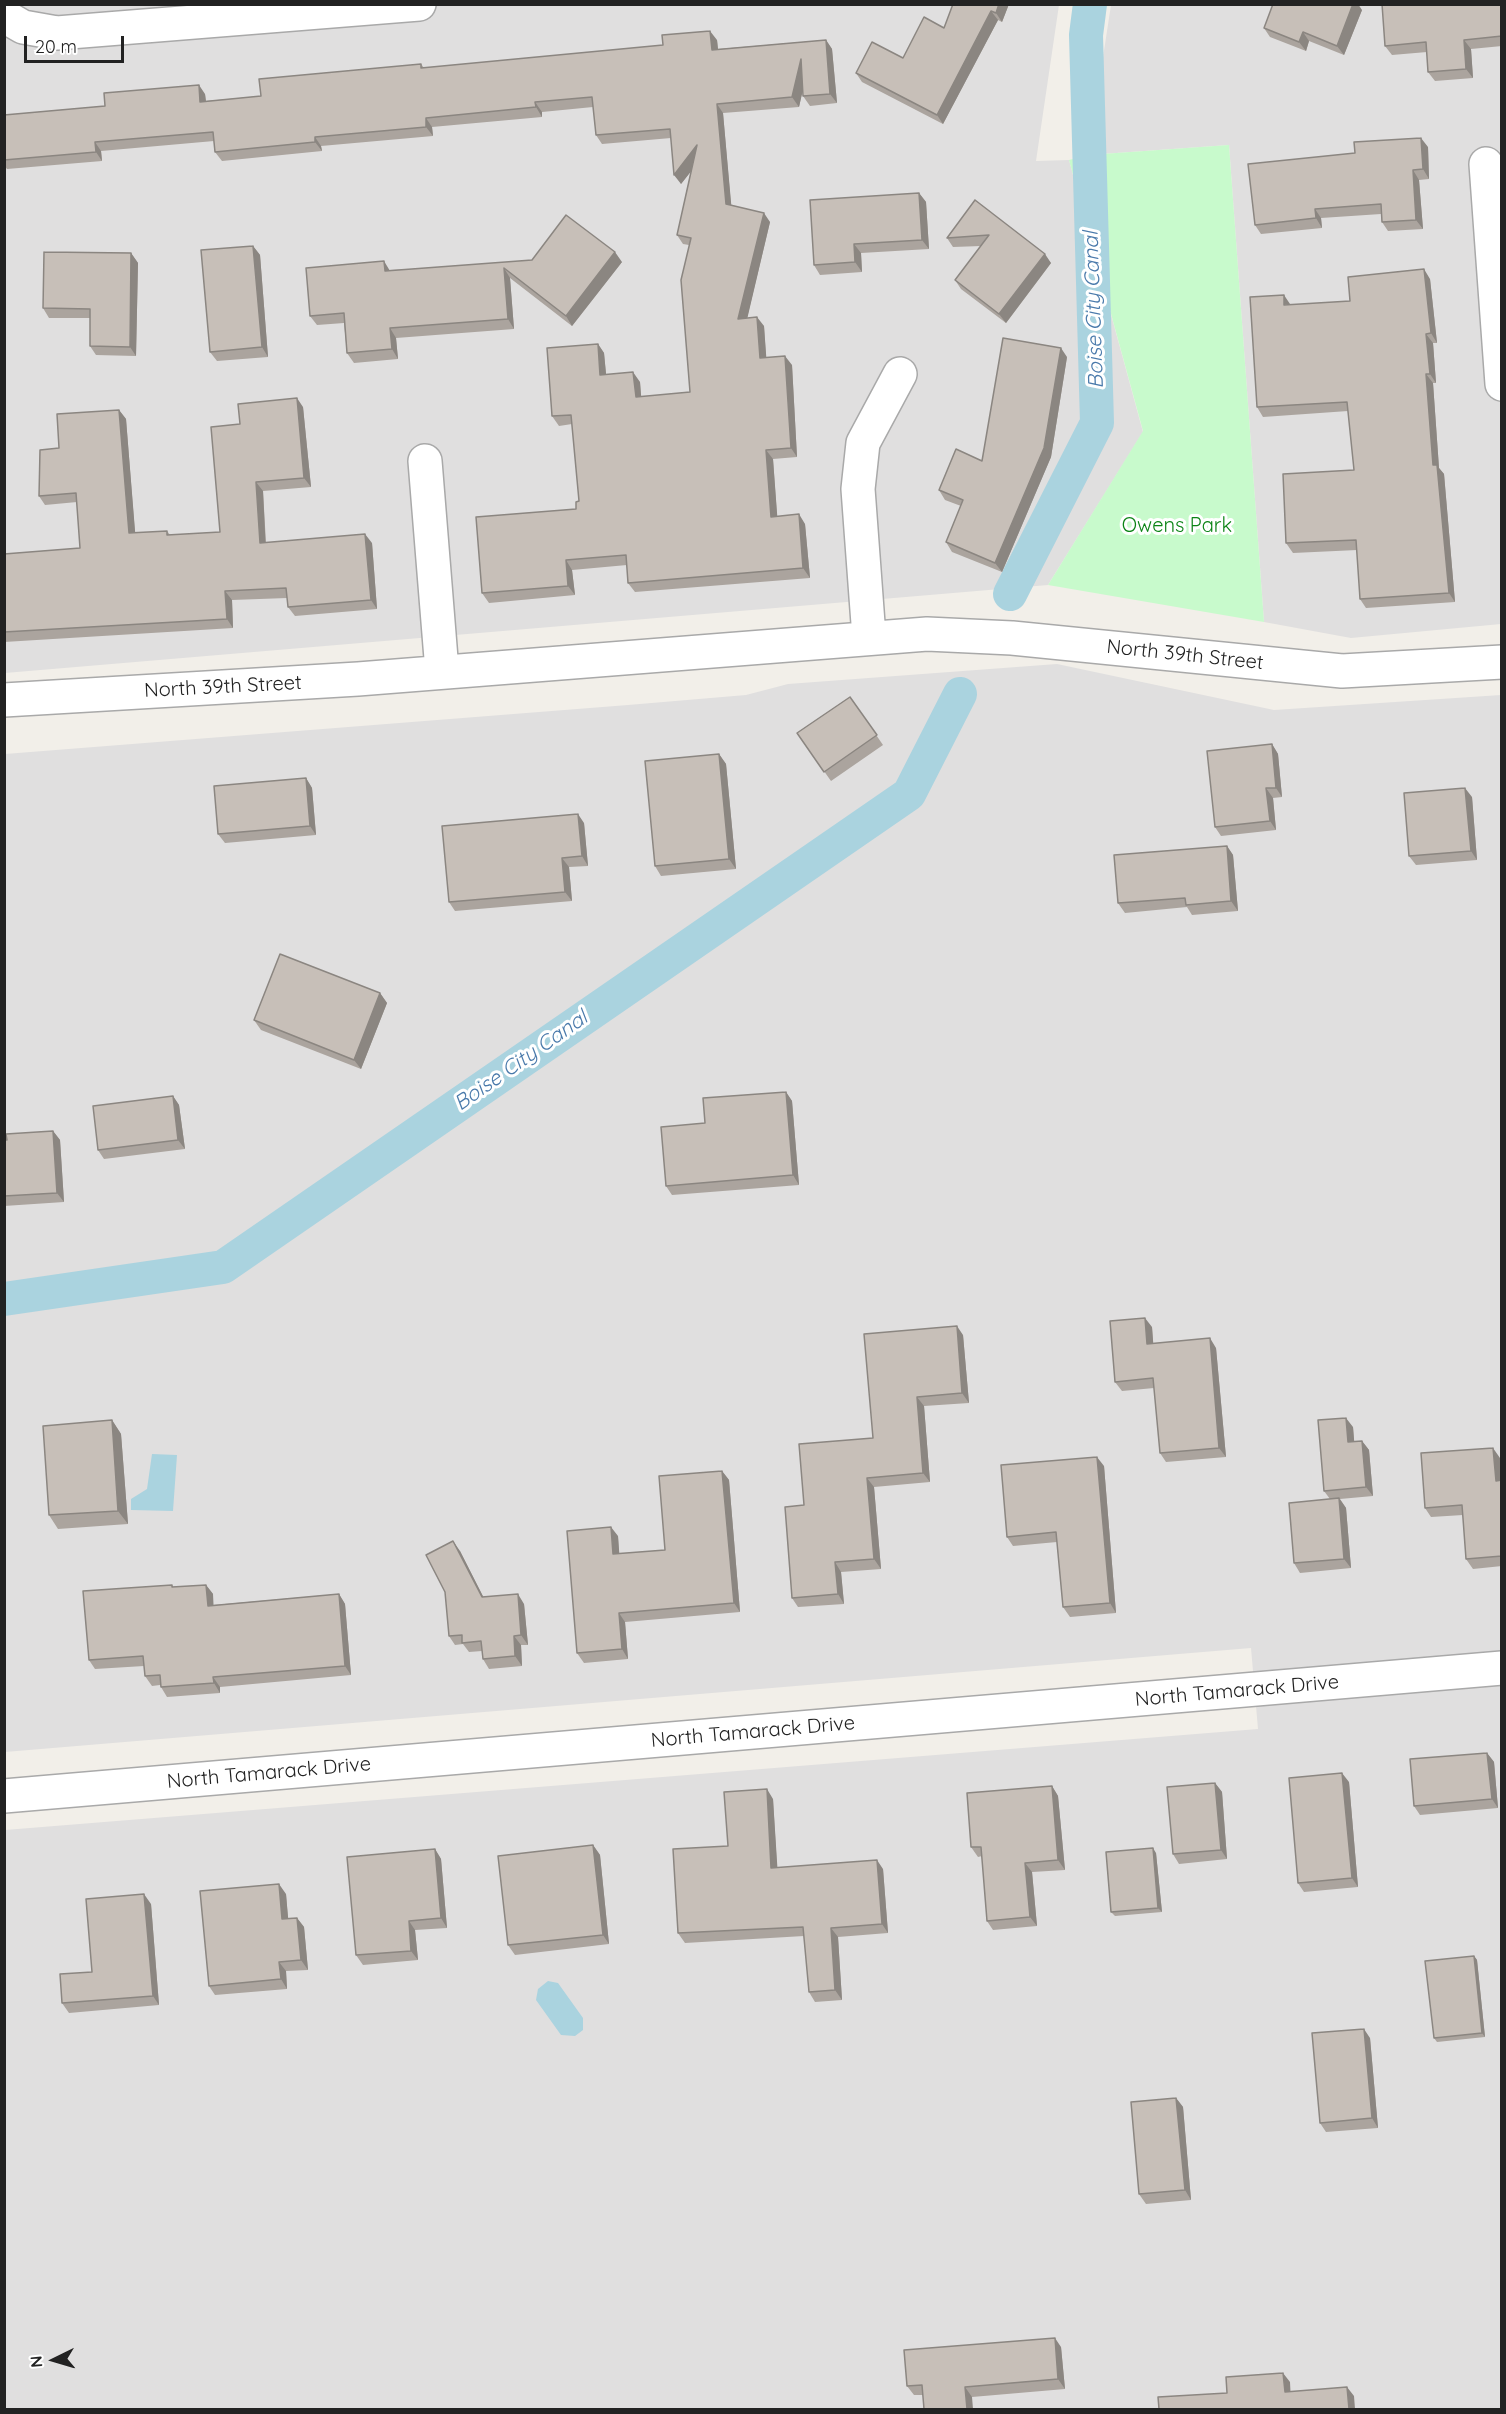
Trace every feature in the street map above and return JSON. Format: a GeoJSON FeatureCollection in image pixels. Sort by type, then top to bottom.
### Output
{"type":"FeatureCollection","features":[{"type":"Feature","properties":{"kind":"street"},"geometry":{"type":"LineString","coordinates":[[4,16],[23,27],[57,33],[419,4]]}},
{"type":"Feature","properties":{"kind":"street"},"geometry":{"type":"LineString","coordinates":[[1486,164],[1502,384]]}},
{"type":"Feature","properties":{"kind":"street"},"geometry":{"type":"LineString","coordinates":[[869,637],[858,489],[863,443],[900,374]]}},
{"type":"Feature","properties":{"kind":"street"},"geometry":{"type":"LineString","coordinates":[[426,461],[442,672]]}},
{"type":"Feature","properties":{"kind":"street","name":"North 39th Street"},"geometry":{"type":"LineString","coordinates":[[4,700],[358,679],[927,634],[1012,638],[1342,671],[1502,662]]}},
{"type":"Feature","properties":{"kind":"street","name":"North Tamarack Drive"},"geometry":{"type":"LineString","coordinates":[[4,1796],[1502,1668]]}},
{"type":"Feature","properties":{"kind":"shaded area"},"geometry":{"type":"Polygon","coordinates":[[[5,5],[1059,5],[1036,161],[1069,160],[1143,432],[1048,585],[5,673],[5,5]]]}},
{"type":"Feature","properties":{"kind":"shaded area"},"geometry":{"type":"Polygon","coordinates":[[[1111,5],[1501,5],[1501,624],[1351,638],[1264,622],[1229,145],[1088,155],[1111,5]]]}},
{"type":"Feature","properties":{"kind":"shaded area"},"geometry":{"type":"Polygon","coordinates":[[[1057,664],[1274,710],[1501,695],[1501,2409],[5,2409],[5,1830],[1258,1729],[1251,1648],[5,1752],[5,754],[746,695],[788,684],[1057,664]]]}},
{"type":"Feature","properties":{"kind":"green space","name":"Owens Park"},"geometry":{"type":"Polygon","coordinates":[[[1229,145],[1264,622],[1048,585],[1143,431],[1069,160],[1088,155],[1229,145]]]}},
{"type":"Feature","properties":{"kind":"water"},"geometry":{"type":"Polygon","coordinates":[[[152,1454],[177,1455],[173,1511],[131,1510],[131,1499],[147,1489],[152,1454]]]}},
{"type":"Feature","properties":{"kind":"water"},"geometry":{"type":"Polygon","coordinates":[[[548,1981],[558,1983],[583,2018],[583,2030],[575,2036],[561,2035],[536,2000],[538,1989],[548,1981]]]}},
{"type":"Feature","properties":{"kind":"building"},"geometry":{"type":"Polygon","coordinates":[[[953,4],[999,4],[996,13],[991,11],[937,115],[856,73],[872,42],[903,58],[924,17],[944,28],[953,4]]]}},
{"type":"Feature","properties":{"kind":"building"},"geometry":{"type":"Polygon","coordinates":[[[1273,4],[1353,4],[1337,46],[1303,32],[1299,42],[1264,28],[1273,4]]]}},
{"type":"Feature","properties":{"kind":"building"},"geometry":{"type":"Polygon","coordinates":[[[1382,4],[1502,4],[1502,36],[1464,40],[1466,69],[1428,72],[1426,42],[1385,46],[1382,4]]]}},
{"type":"Feature","properties":{"kind":"building"},"geometry":{"type":"Polygon","coordinates":[[[710,31],[712,50],[826,40],[830,94],[803,96],[801,59],[792,97],[717,104],[726,204],[764,213],[738,319],[757,317],[760,358],[785,356],[791,448],[766,450],[771,517],[799,514],[803,568],[628,583],[626,555],[566,560],[568,586],[482,593],[476,517],[576,509],[576,502],[579,501],[571,415],[552,416],[547,348],[598,344],[600,375],[633,372],[636,397],[690,392],[681,280],[691,238],[677,235],[697,145],[674,175],[670,129],[596,135],[592,97],[535,102],[536,107],[426,118],[426,127],[315,137],[315,142],[215,152],[213,132],[95,142],[96,152],[4,160],[4,115],[105,106],[104,93],[199,85],[200,102],[261,96],[259,79],[421,64],[421,68],[663,45],[662,35],[710,31]]]}},
{"type":"Feature","properties":{"kind":"building"},"geometry":{"type":"Polygon","coordinates":[[[1421,138],[1423,169],[1413,170],[1416,220],[1382,222],[1381,204],[1315,209],[1316,218],[1255,225],[1248,164],[1355,153],[1354,142],[1421,138]]]}},
{"type":"Feature","properties":{"kind":"building"},"geometry":{"type":"Polygon","coordinates":[[[919,193],[922,240],[854,244],[855,262],[814,265],[810,200],[919,193]]]}},
{"type":"Feature","properties":{"kind":"building"},"geometry":{"type":"Polygon","coordinates":[[[975,200],[1045,254],[999,314],[955,280],[989,235],[947,238],[975,200]]]}},
{"type":"Feature","properties":{"kind":"building"},"geometry":{"type":"Polygon","coordinates":[[[566,215],[615,252],[566,316],[504,268],[508,319],[390,328],[392,349],[347,353],[344,313],[310,316],[306,268],[384,261],[385,271],[532,260],[566,215]]]}},
{"type":"Feature","properties":{"kind":"building"},"geometry":{"type":"Polygon","coordinates":[[[253,246],[262,347],[210,352],[201,250],[253,246]]]}},
{"type":"Feature","properties":{"kind":"building"},"geometry":{"type":"Polygon","coordinates":[[[44,252],[131,253],[130,347],[90,346],[90,309],[43,308],[44,252]]]}},
{"type":"Feature","properties":{"kind":"building"},"geometry":{"type":"Polygon","coordinates":[[[1424,269],[1431,333],[1426,334],[1430,374],[1426,374],[1433,465],[1437,465],[1449,593],[1360,599],[1356,540],[1286,543],[1283,474],[1354,470],[1347,402],[1257,407],[1250,297],[1284,295],[1284,305],[1350,301],[1348,277],[1424,269]]]}},
{"type":"Feature","properties":{"kind":"building"},"geometry":{"type":"Polygon","coordinates":[[[1003,338],[1061,348],[1044,448],[995,563],[946,542],[963,500],[939,490],[956,449],[982,461],[1003,338]]]}},
{"type":"Feature","properties":{"kind":"building"},"geometry":{"type":"Polygon","coordinates":[[[297,398],[304,478],[256,482],[260,543],[365,534],[371,600],[288,607],[286,588],[225,591],[227,619],[4,632],[4,554],[80,548],[76,493],[39,496],[40,450],[59,448],[57,414],[119,410],[129,533],[167,531],[167,535],[220,532],[211,427],[240,424],[238,404],[297,398]]]}},
{"type":"Feature","properties":{"kind":"building"},"geometry":{"type":"Polygon","coordinates":[[[850,697],[877,735],[824,772],[797,733],[850,697]]]}},
{"type":"Feature","properties":{"kind":"building"},"geometry":{"type":"Polygon","coordinates":[[[1272,744],[1276,788],[1266,788],[1270,821],[1215,827],[1207,751],[1272,744]]]}},
{"type":"Feature","properties":{"kind":"building"},"geometry":{"type":"Polygon","coordinates":[[[719,754],[729,859],[655,866],[645,761],[719,754]]]}},
{"type":"Feature","properties":{"kind":"building"},"geometry":{"type":"Polygon","coordinates":[[[306,778],[310,826],[218,834],[214,786],[306,778]]]}},
{"type":"Feature","properties":{"kind":"building"},"geometry":{"type":"Polygon","coordinates":[[[1465,788],[1471,851],[1409,856],[1404,793],[1465,788]]]}},
{"type":"Feature","properties":{"kind":"building"},"geometry":{"type":"Polygon","coordinates":[[[578,814],[582,856],[562,858],[565,892],[449,902],[442,826],[578,814]]]}},
{"type":"Feature","properties":{"kind":"building"},"geometry":{"type":"Polygon","coordinates":[[[1227,846],[1231,901],[1186,905],[1185,898],[1118,903],[1114,855],[1227,846]]]}},
{"type":"Feature","properties":{"kind":"building"},"geometry":{"type":"Polygon","coordinates":[[[280,954],[380,993],[354,1060],[254,1020],[280,954]]]}},
{"type":"Feature","properties":{"kind":"building"},"geometry":{"type":"Polygon","coordinates":[[[786,1092],[793,1175],[666,1186],[661,1127],[705,1123],[703,1098],[786,1092]]]}},
{"type":"Feature","properties":{"kind":"building"},"geometry":{"type":"Polygon","coordinates":[[[173,1096],[178,1140],[98,1150],[93,1106],[173,1096]]]}},
{"type":"Feature","properties":{"kind":"building"},"geometry":{"type":"Polygon","coordinates":[[[53,1131],[57,1193],[4,1196],[4,1140],[7,1140],[6,1134],[53,1131]]]}},
{"type":"Feature","properties":{"kind":"building"},"geometry":{"type":"Polygon","coordinates":[[[1145,1318],[1147,1344],[1210,1338],[1219,1448],[1160,1453],[1153,1378],[1115,1382],[1110,1321],[1145,1318]]]}},
{"type":"Feature","properties":{"kind":"building"},"geometry":{"type":"Polygon","coordinates":[[[957,1326],[962,1393],[917,1397],[923,1473],[867,1478],[874,1559],[835,1562],[838,1594],[792,1598],[785,1507],[804,1505],[799,1444],[873,1438],[864,1334],[957,1326]]]}},
{"type":"Feature","properties":{"kind":"building"},"geometry":{"type":"Polygon","coordinates":[[[1346,1418],[1348,1442],[1362,1441],[1366,1487],[1324,1491],[1318,1420],[1346,1418]]]}},
{"type":"Feature","properties":{"kind":"building"},"geometry":{"type":"Polygon","coordinates":[[[112,1420],[118,1511],[49,1515],[43,1426],[112,1420]]]}},
{"type":"Feature","properties":{"kind":"building"},"geometry":{"type":"Polygon","coordinates":[[[1493,1448],[1496,1481],[1502,1480],[1502,1556],[1466,1559],[1462,1505],[1425,1508],[1421,1453],[1493,1448]]]}},
{"type":"Feature","properties":{"kind":"building"},"geometry":{"type":"Polygon","coordinates":[[[1097,1457],[1110,1603],[1063,1607],[1056,1532],[1007,1537],[1001,1465],[1097,1457]]]}},
{"type":"Feature","properties":{"kind":"building"},"geometry":{"type":"Polygon","coordinates":[[[722,1471],[734,1603],[619,1613],[622,1649],[577,1653],[567,1531],[611,1527],[613,1554],[665,1550],[659,1476],[722,1471]]]}},
{"type":"Feature","properties":{"kind":"building"},"geometry":{"type":"Polygon","coordinates":[[[1339,1498],[1344,1559],[1294,1563],[1289,1503],[1339,1498]]]}},
{"type":"Feature","properties":{"kind":"building"},"geometry":{"type":"Polygon","coordinates":[[[453,1541],[482,1597],[518,1594],[521,1635],[514,1636],[515,1656],[483,1659],[481,1641],[462,1643],[462,1635],[449,1636],[445,1592],[426,1555],[453,1541]]]}},
{"type":"Feature","properties":{"kind":"building"},"geometry":{"type":"Polygon","coordinates":[[[172,1585],[172,1587],[206,1585],[208,1606],[339,1594],[345,1666],[213,1677],[214,1683],[161,1687],[160,1675],[145,1676],[143,1656],[89,1660],[83,1591],[172,1585]]]}},
{"type":"Feature","properties":{"kind":"building"},"geometry":{"type":"Polygon","coordinates":[[[1487,1753],[1492,1799],[1414,1806],[1410,1759],[1487,1753]]]}},
{"type":"Feature","properties":{"kind":"building"},"geometry":{"type":"Polygon","coordinates":[[[1342,1773],[1352,1878],[1298,1883],[1289,1778],[1342,1773]]]}},
{"type":"Feature","properties":{"kind":"building"},"geometry":{"type":"Polygon","coordinates":[[[1215,1783],[1221,1850],[1173,1854],[1167,1787],[1215,1783]]]}},
{"type":"Feature","properties":{"kind":"building"},"geometry":{"type":"Polygon","coordinates":[[[1052,1786],[1058,1860],[1025,1863],[1030,1917],[987,1921],[981,1847],[971,1847],[967,1793],[1052,1786]]]}},
{"type":"Feature","properties":{"kind":"building"},"geometry":{"type":"Polygon","coordinates":[[[767,1789],[771,1868],[877,1860],[882,1924],[831,1928],[835,1990],[809,1992],[803,1927],[678,1933],[673,1849],[728,1846],[724,1792],[767,1789]]]}},
{"type":"Feature","properties":{"kind":"building"},"geometry":{"type":"Polygon","coordinates":[[[593,1845],[603,1935],[508,1945],[498,1856],[593,1845]]]}},
{"type":"Feature","properties":{"kind":"building"},"geometry":{"type":"Polygon","coordinates":[[[1153,1848],[1158,1908],[1111,1912],[1106,1852],[1153,1848]]]}},
{"type":"Feature","properties":{"kind":"building"},"geometry":{"type":"Polygon","coordinates":[[[435,1849],[441,1918],[409,1921],[411,1951],[356,1955],[347,1857],[435,1849]]]}},
{"type":"Feature","properties":{"kind":"building"},"geometry":{"type":"Polygon","coordinates":[[[279,1884],[282,1919],[297,1918],[301,1960],[279,1962],[281,1979],[209,1986],[200,1891],[279,1884]]]}},
{"type":"Feature","properties":{"kind":"building"},"geometry":{"type":"Polygon","coordinates":[[[144,1894],[153,1996],[62,2003],[60,1974],[92,1972],[86,1899],[144,1894]]]}},
{"type":"Feature","properties":{"kind":"building"},"geometry":{"type":"Polygon","coordinates":[[[1474,1956],[1482,2033],[1434,2038],[1425,1961],[1474,1956]]]}},
{"type":"Feature","properties":{"kind":"building"},"geometry":{"type":"Polygon","coordinates":[[[1364,2029],[1372,2118],[1320,2123],[1312,2033],[1364,2029]]]}},
{"type":"Feature","properties":{"kind":"building"},"geometry":{"type":"Polygon","coordinates":[[[1176,2098],[1185,2190],[1139,2194],[1131,2102],[1176,2098]]]}},
{"type":"Feature","properties":{"kind":"building"},"geometry":{"type":"Polygon","coordinates":[[[1055,2338],[1058,2379],[965,2387],[967,2409],[924,2409],[922,2385],[907,2386],[904,2350],[1055,2338]]]}},
{"type":"Feature","properties":{"kind":"building"},"geometry":{"type":"Polygon","coordinates":[[[1283,2373],[1285,2392],[1347,2387],[1349,2409],[1159,2409],[1158,2397],[1227,2393],[1226,2377],[1283,2373]]]}},
{"type":"Feature","properties":{"kind":"waterway","name":"Boise City Canal"},"geometry":{"type":"LineString","coordinates":[[1010,594],[1097,423],[1086,35],[1090,4]]}},
{"type":"Feature","properties":{"kind":"waterway","name":"Boise City Canal"},"geometry":{"type":"LineString","coordinates":[[4,1299],[223,1267],[909,794],[960,694]]}}]}
